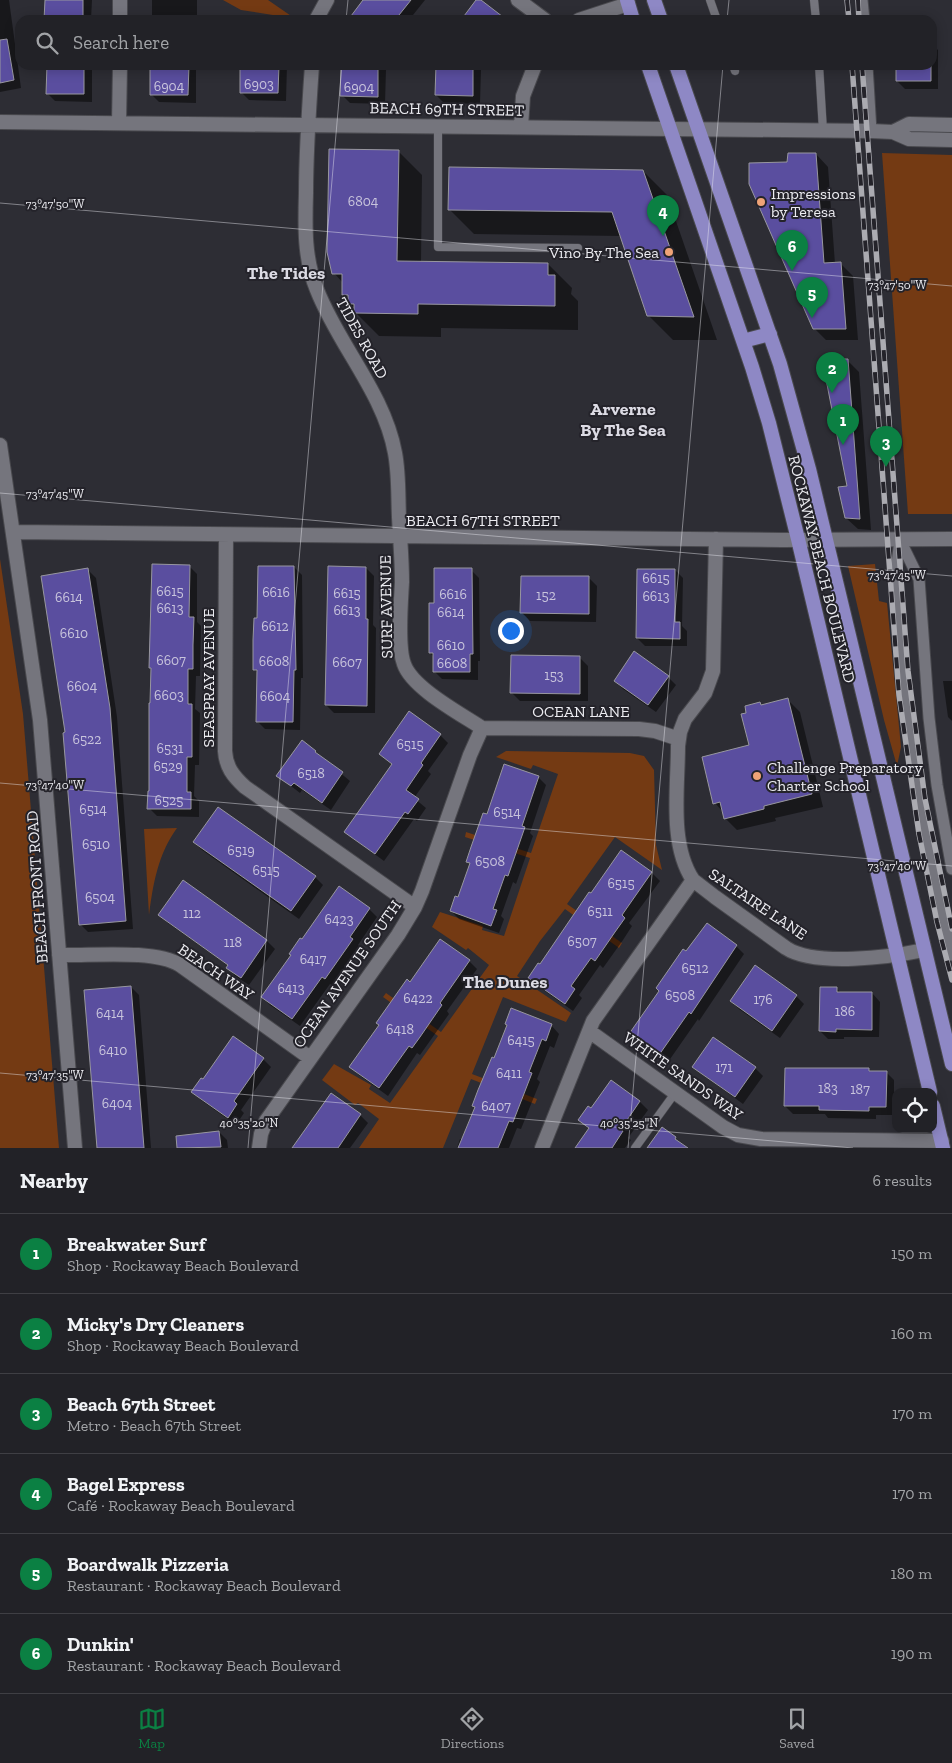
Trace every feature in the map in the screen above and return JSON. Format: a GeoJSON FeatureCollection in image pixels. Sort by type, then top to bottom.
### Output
{"type":"FeatureCollection","features":[{"type":"Feature","properties":{"kind":"main road"},"geometry":{"type":"LineString","coordinates":[[654,0],[659,15]]}},
{"type":"Feature","properties":{"kind":"main road"},"geometry":{"type":"LineString","coordinates":[[628,2],[632,15]]}},
{"type":"Feature","properties":{"kind":"main road","name":"ROCKAWAY BEACH BOULEVARD"},"geometry":{"type":"LineString","coordinates":[[650,70],[743,341],[769,423],[929,1088]]}},
{"type":"Feature","properties":{"kind":"main road","name":"ROCKAWAY BEACH BOULEVARD"},"geometry":{"type":"LineString","coordinates":[[678,70],[770,334],[796,417],[952,1064]]}},
{"type":"Feature","properties":{"kind":"main road"},"geometry":{"type":"LineString","coordinates":[[743,341],[770,334]]}},
{"type":"Feature","properties":{"kind":"main road"},"geometry":{"type":"LineString","coordinates":[[937,1123],[942,1144]]}},
{"type":"Feature","properties":{"kind":"street"},"geometry":{"type":"LineString","coordinates":[[120,0],[120,15]]}},
{"type":"Feature","properties":{"kind":"street"},"geometry":{"type":"LineString","coordinates":[[319,15],[327,0]]}},
{"type":"Feature","properties":{"kind":"street"},"geometry":{"type":"LineString","coordinates":[[518,0],[538,15]]}},
{"type":"Feature","properties":{"kind":"street"},"geometry":{"type":"LineString","coordinates":[[862,0],[864,15]]}},
{"type":"Feature","properties":{"kind":"street"},"geometry":{"type":"LineString","coordinates":[[593,15],[628,2]]}},
{"type":"Feature","properties":{"kind":"street"},"geometry":{"type":"LineString","coordinates":[[118,123],[120,70]]}},
{"type":"Feature","properties":{"kind":"street","name":"TIDES ROAD"},"geometry":{"type":"LineString","coordinates":[[312,70],[308,125],[306,218],[309,265],[317,292],[378,402],[388,427],[397,467],[401,537]]}},
{"type":"Feature","properties":{"kind":"street"},"geometry":{"type":"LineString","coordinates":[[521,127],[523,96],[533,70]]}},
{"type":"Feature","properties":{"kind":"street"},"geometry":{"type":"LineString","coordinates":[[867,70],[871,131]]}},
{"type":"Feature","properties":{"kind":"street","name":"BEACH 69TH STREET"},"geometry":{"type":"LineString","coordinates":[[0,122],[871,131],[893,132],[909,139],[952,140]]}},
{"type":"Feature","properties":{"kind":"street","name":"BEACH 69TH STREET"},"geometry":{"type":"LineString","coordinates":[[893,132],[909,124],[952,124]]}},
{"type":"Feature","properties":{"kind":"street","name":"BEACH FRONT ROAD"},"geometry":{"type":"LineString","coordinates":[[0,445],[40,720],[75,1148]]}},
{"type":"Feature","properties":{"kind":"street","name":"BEACH 67TH STREET"},"geometry":{"type":"LineString","coordinates":[[14,532],[401,537],[952,540]]}},
{"type":"Feature","properties":{"kind":"street","name":"SEASPRAY AVENUE"},"geometry":{"type":"LineString","coordinates":[[226,535],[225,751],[230,771],[251,791],[415,907]]}},
{"type":"Feature","properties":{"kind":"street","name":"SURF AVENUE"},"geometry":{"type":"LineString","coordinates":[[401,537],[401,642],[404,665],[420,686],[482,728]]}},
{"type":"Feature","properties":{"kind":"street"},"geometry":{"type":"LineString","coordinates":[[542,1148],[588,1030],[604,1004],[693,880],[685,866],[678,838],[679,739],[685,719],[705,693],[712,677],[716,539]]}},
{"type":"Feature","properties":{"kind":"street"},"geometry":{"type":"LineString","coordinates":[[900,540],[919,579],[929,718],[937,785],[952,869]]}},
{"type":"Feature","properties":{"kind":"street"},"geometry":{"type":"LineString","coordinates":[[900,540],[896,580],[917,784],[952,955]]}},
{"type":"Feature","properties":{"kind":"street","name":"OCEAN AVENUE SOUTH"},"geometry":{"type":"LineString","coordinates":[[259,1148],[261,1134],[266,1121],[398,935],[415,907],[426,882],[473,747],[482,728]]}},
{"type":"Feature","properties":{"kind":"street","name":"OCEAN LANE"},"geometry":{"type":"LineString","coordinates":[[482,728],[639,729],[655,731],[679,739]]}},
{"type":"Feature","properties":{"kind":"street","name":"SALTAIRE LANE"},"geometry":{"type":"LineString","coordinates":[[693,880],[714,897],[797,954],[819,957],[859,958],[897,955],[924,950]]}},
{"type":"Feature","properties":{"kind":"street","name":"BEACH WAY"},"geometry":{"type":"LineString","coordinates":[[59,955],[149,955],[168,959],[180,965],[310,1058]]}},
{"type":"Feature","properties":{"kind":"street","name":"WHITE SANDS WAY"},"geometry":{"type":"LineString","coordinates":[[588,1030],[728,1131],[738,1135],[750,1138],[942,1144]]}},
{"type":"Feature","properties":{"kind":"lane"},"geometry":{"type":"LineString","coordinates":[[710,0],[715,15]]}},
{"type":"Feature","properties":{"kind":"lane"},"geometry":{"type":"LineString","coordinates":[[814,0],[816,15]]}},
{"type":"Feature","properties":{"kind":"lane"},"geometry":{"type":"LineString","coordinates":[[819,70],[823,131]]}},
{"type":"Feature","properties":{"kind":"lane"},"geometry":{"type":"LineString","coordinates":[[438,126],[438,247],[578,248]]}},
{"type":"Feature","properties":{"kind":"lane"},"geometry":{"type":"LineString","coordinates":[[635,1148],[675,1093]]}},
{"type":"Feature","properties":{"kind":"shaded area"},"geometry":{"type":"Polygon","coordinates":[[[223,0],[268,0],[290,15],[273,15],[241,10],[223,0]]]}},
{"type":"Feature","properties":{"kind":"shaded area"},"geometry":{"type":"Polygon","coordinates":[[[882,153],[952,155],[952,514],[908,514],[882,153]]]}},
{"type":"Feature","properties":{"kind":"shaded area"},"geometry":{"type":"Polygon","coordinates":[[[0,559],[23,714],[59,1148],[0,1148],[0,559]]]}},
{"type":"Feature","properties":{"kind":"shaded area"},"geometry":{"type":"Polygon","coordinates":[[[875,564],[879,601],[887,603],[901,747],[897,766],[884,720],[848,566],[875,564]]]}},
{"type":"Feature","properties":{"kind":"shaded area"},"geometry":{"type":"Polygon","coordinates":[[[506,751],[630,753],[644,756],[654,770],[656,845],[662,870],[615,837],[567,904],[622,943],[619,948],[565,909],[540,941],[517,976],[571,1013],[566,1022],[503,997],[472,1074],[537,1099],[535,1104],[471,1079],[443,1148],[359,1148],[379,1119],[358,1103],[355,1105],[322,1080],[334,1064],[371,1085],[369,1089],[390,1103],[438,1036],[383,997],[386,993],[441,1032],[489,965],[468,948],[466,950],[432,927],[440,912],[483,926],[482,930],[504,936],[530,858],[465,837],[466,832],[531,853],[558,774],[533,765],[531,769],[496,757],[506,751]]]}},
{"type":"Feature","properties":{"kind":"shaded area"},"geometry":{"type":"Polygon","coordinates":[[[177,828],[161,859],[149,915],[144,829],[177,828]]]}},
{"type":"Feature","properties":{"kind":"building"},"geometry":{"type":"Polygon","coordinates":[[[45,0],[83,0],[83,15],[44,15],[45,0]]]}},
{"type":"Feature","properties":{"kind":"building"},"geometry":{"type":"Polygon","coordinates":[[[363,0],[411,0],[399,15],[352,15],[363,0]]]}},
{"type":"Feature","properties":{"kind":"building"},"geometry":{"type":"Polygon","coordinates":[[[476,0],[481,0],[500,15],[465,15],[476,0]]]}},
{"type":"Feature","properties":{"kind":"building"},"geometry":{"type":"Polygon","coordinates":[[[7,39],[14,80],[0,83],[0,40],[7,39]]]}},
{"type":"Feature","properties":{"kind":"building"},"geometry":{"type":"Polygon","coordinates":[[[47,70],[84,70],[84,94],[46,94],[47,70]]]}},
{"type":"Feature","properties":{"kind":"building"},"geometry":{"type":"Polygon","coordinates":[[[150,70],[189,70],[188,95],[150,95],[150,70]]]}},
{"type":"Feature","properties":{"kind":"building"},"geometry":{"type":"Polygon","coordinates":[[[240,70],[279,70],[278,93],[240,93],[240,70]]]}},
{"type":"Feature","properties":{"kind":"building"},"geometry":{"type":"Polygon","coordinates":[[[341,70],[378,70],[378,97],[340,96],[341,70]]]}},
{"type":"Feature","properties":{"kind":"building"},"geometry":{"type":"Polygon","coordinates":[[[436,70],[473,70],[473,96],[435,95],[436,70]]]}},
{"type":"Feature","properties":{"kind":"building"},"geometry":{"type":"Polygon","coordinates":[[[896,70],[931,70],[931,81],[896,81],[896,70]]]}},
{"type":"Feature","properties":{"kind":"building"},"geometry":{"type":"Polygon","coordinates":[[[329,149],[399,150],[397,261],[548,263],[548,275],[555,275],[555,306],[418,304],[418,314],[354,313],[354,304],[348,304],[348,295],[342,295],[342,274],[332,274],[327,252],[329,149]]]}},
{"type":"Feature","properties":{"kind":"building"},"geometry":{"type":"Polygon","coordinates":[[[788,153],[816,153],[824,263],[841,262],[846,329],[813,329],[749,184],[749,163],[787,162],[788,153]]]}},
{"type":"Feature","properties":{"kind":"building"},"geometry":{"type":"Polygon","coordinates":[[[449,167],[643,170],[694,317],[647,316],[612,212],[448,210],[449,167]]]}},
{"type":"Feature","properties":{"kind":"building"},"geometry":{"type":"Polygon","coordinates":[[[822,359],[848,359],[860,519],[845,518],[838,487],[847,486],[822,359]]]}},
{"type":"Feature","properties":{"kind":"building"},"geometry":{"type":"Polygon","coordinates":[[[152,564],[190,565],[189,617],[194,617],[193,669],[188,669],[188,704],[192,704],[192,757],[187,757],[187,792],[191,792],[191,809],[147,809],[149,791],[151,668],[149,668],[152,564]]]}},
{"type":"Feature","properties":{"kind":"building"},"geometry":{"type":"Polygon","coordinates":[[[258,566],[294,566],[296,670],[294,670],[293,722],[256,722],[257,670],[253,670],[253,640],[254,618],[257,618],[258,566]]]}},
{"type":"Feature","properties":{"kind":"building"},"geometry":{"type":"Polygon","coordinates":[[[328,566],[366,567],[366,619],[368,619],[367,706],[325,705],[328,566]]]}},
{"type":"Feature","properties":{"kind":"building"},"geometry":{"type":"Polygon","coordinates":[[[88,568],[110,708],[126,921],[79,925],[63,733],[65,732],[41,576],[88,568]]]}},
{"type":"Feature","properties":{"kind":"building"},"geometry":{"type":"Polygon","coordinates":[[[434,568],[472,568],[473,654],[470,654],[470,672],[433,672],[433,653],[429,653],[429,603],[434,603],[434,568]]]}},
{"type":"Feature","properties":{"kind":"building"},"geometry":{"type":"Polygon","coordinates":[[[637,569],[675,569],[675,622],[680,622],[680,639],[636,638],[637,569]]]}},
{"type":"Feature","properties":{"kind":"building"},"geometry":{"type":"Polygon","coordinates":[[[521,576],[589,576],[589,614],[520,613],[521,576]]]}},
{"type":"Feature","properties":{"kind":"building"},"geometry":{"type":"Polygon","coordinates":[[[634,651],[669,676],[648,705],[614,681],[634,651]]]}},
{"type":"Feature","properties":{"kind":"building"},"geometry":{"type":"Polygon","coordinates":[[[511,655],[580,656],[580,694],[510,693],[511,655]]]}},
{"type":"Feature","properties":{"kind":"building","name":"Challenge Preparatory Charter School"},"geometry":{"type":"Polygon","coordinates":[[[788,698],[812,794],[764,806],[764,809],[724,819],[720,802],[713,804],[702,757],[749,745],[741,714],[746,713],[745,706],[760,702],[761,705],[788,698]]]}},
{"type":"Feature","properties":{"kind":"building"},"geometry":{"type":"Polygon","coordinates":[[[409,711],[441,734],[421,763],[423,765],[406,790],[419,799],[408,814],[405,812],[375,854],[344,832],[392,764],[379,754],[409,711]]]}},
{"type":"Feature","properties":{"kind":"building"},"geometry":{"type":"Polygon","coordinates":[[[302,740],[343,772],[322,803],[294,783],[291,786],[276,776],[302,740]]]}},
{"type":"Feature","properties":{"kind":"building"},"geometry":{"type":"Polygon","coordinates":[[[504,764],[539,776],[522,826],[525,827],[508,876],[505,875],[493,909],[497,910],[491,926],[450,911],[455,896],[458,897],[470,863],[466,862],[483,813],[487,814],[504,764]]]}},
{"type":"Feature","properties":{"kind":"building"},"geometry":{"type":"Polygon","coordinates":[[[218,807],[316,876],[291,911],[193,842],[218,807]]]}},
{"type":"Feature","properties":{"kind":"building"},"geometry":{"type":"Polygon","coordinates":[[[621,850],[652,872],[622,915],[625,918],[595,961],[591,958],[571,986],[575,989],[565,1004],[528,978],[621,850]]]}},
{"type":"Feature","properties":{"kind":"building"},"geometry":{"type":"Polygon","coordinates":[[[183,880],[267,940],[241,978],[226,968],[228,965],[158,915],[183,880]]]}},
{"type":"Feature","properties":{"kind":"building"},"geometry":{"type":"Polygon","coordinates":[[[339,886],[370,908],[350,937],[353,939],[325,979],[322,977],[292,1019],[261,997],[291,955],[289,954],[300,938],[302,939],[339,886]]]}},
{"type":"Feature","properties":{"kind":"building"},"geometry":{"type":"Polygon","coordinates":[[[707,923],[737,945],[691,1014],[689,1012],[659,1055],[629,1034],[659,991],[656,988],[683,949],[686,951],[707,923]]]}},
{"type":"Feature","properties":{"kind":"building"},"geometry":{"type":"Polygon","coordinates":[[[440,939],[470,960],[440,1003],[442,1005],[420,1037],[412,1048],[409,1046],[379,1088],[349,1067],[379,1025],[376,1023],[407,979],[410,982],[440,939]]]}},
{"type":"Feature","properties":{"kind":"building"},"geometry":{"type":"Polygon","coordinates":[[[755,965],[797,995],[772,1031],[730,1001],[755,965]]]}},
{"type":"Feature","properties":{"kind":"building"},"geometry":{"type":"Polygon","coordinates":[[[131,986],[144,1148],[97,1148],[84,990],[131,986]]]}},
{"type":"Feature","properties":{"kind":"building"},"geometry":{"type":"Polygon","coordinates":[[[820,987],[837,987],[837,992],[872,992],[872,1030],[836,1029],[836,1032],[819,1031],[820,987]]]}},
{"type":"Feature","properties":{"kind":"building"},"geometry":{"type":"Polygon","coordinates":[[[511,1008],[552,1024],[546,1041],[542,1039],[529,1072],[532,1073],[513,1122],[509,1121],[498,1148],[458,1148],[475,1107],[472,1106],[478,1090],[492,1057],[494,1058],[507,1025],[505,1024],[511,1008]]]}},
{"type":"Feature","properties":{"kind":"building"},"geometry":{"type":"Polygon","coordinates":[[[233,1036],[264,1058],[234,1101],[237,1104],[228,1118],[191,1092],[201,1078],[203,1079],[233,1036]]]}},
{"type":"Feature","properties":{"kind":"building"},"geometry":{"type":"Polygon","coordinates":[[[713,1037],[756,1067],[735,1097],[692,1067],[713,1037]]]}},
{"type":"Feature","properties":{"kind":"building"},"geometry":{"type":"Polygon","coordinates":[[[785,1068],[869,1068],[869,1071],[887,1071],[886,1107],[869,1107],[869,1111],[819,1110],[819,1106],[784,1106],[785,1068]]]}},
{"type":"Feature","properties":{"kind":"building"},"geometry":{"type":"Polygon","coordinates":[[[611,1080],[640,1101],[621,1129],[623,1131],[612,1148],[575,1148],[589,1128],[578,1120],[588,1106],[591,1108],[611,1080]]]}},
{"type":"Feature","properties":{"kind":"building"},"geometry":{"type":"Polygon","coordinates":[[[331,1093],[361,1114],[338,1148],[292,1148],[331,1093]]]}},
{"type":"Feature","properties":{"kind":"building"},"geometry":{"type":"Polygon","coordinates":[[[662,1127],[676,1137],[675,1139],[688,1148],[647,1148],[662,1127]]]}},
{"type":"Feature","properties":{"kind":"building"},"geometry":{"type":"Polygon","coordinates":[[[219,1131],[221,1147],[177,1148],[176,1136],[219,1131]]]}},
{"type":"Feature","properties":{"kind":"railway"},"geometry":{"type":"LineString","coordinates":[[847,0],[848,15]]}},
{"type":"Feature","properties":{"kind":"railway"},"geometry":{"type":"LineString","coordinates":[[858,0],[859,15]]}},
{"type":"Feature","properties":{"kind":"railway"},"geometry":{"type":"LineString","coordinates":[[852,70],[899,695],[919,834],[937,922],[952,980]]}},
{"type":"Feature","properties":{"kind":"railway"},"geometry":{"type":"LineString","coordinates":[[862,70],[908,671],[925,799],[952,929]]}},
{"type":"Feature","properties":{"kind":"place","name":"Impressions by Teresa"},"geometry":{"type":"Point","coordinates":[761,202]}},
{"type":"Feature","properties":{"kind":"place","name":"Bagel Express"},"geometry":{"type":"Point","coordinates":[663,236]}},
{"type":"Feature","properties":{"kind":"place","name":"Vino By The Sea"},"geometry":{"type":"Point","coordinates":[669,252]}},
{"type":"Feature","properties":{"kind":"place","name":"Dunkin'"},"geometry":{"type":"Point","coordinates":[792,271]}},
{"type":"Feature","properties":{"kind":"place","name":"Boardwalk Pizzeria"},"geometry":{"type":"Point","coordinates":[812,318]}},
{"type":"Feature","properties":{"kind":"place","name":"Micky's Dry Cleaners"},"geometry":{"type":"Point","coordinates":[832,393]}},
{"type":"Feature","properties":{"kind":"place","name":"Breakwater Surf"},"geometry":{"type":"Point","coordinates":[843,445]}},
{"type":"Feature","properties":{"kind":"place","name":"Beach 67th Street"},"geometry":{"type":"Point","coordinates":[886,467]}},
{"type":"Feature","properties":{"kind":"place","name":"Challenge Preparatory Charter School"},"geometry":{"type":"Point","coordinates":[757,776]}},
{"type":"Feature","properties":{"kind":"district","name":"The Tides"},"geometry":{"type":"Point","coordinates":[286,273]}},
{"type":"Feature","properties":{"kind":"district","name":"Arverne By The Sea"},"geometry":{"type":"Point","coordinates":[623,419]}},
{"type":"Feature","properties":{"kind":"district","name":"The Dunes"},"geometry":{"type":"Point","coordinates":[505,982]}}]}
